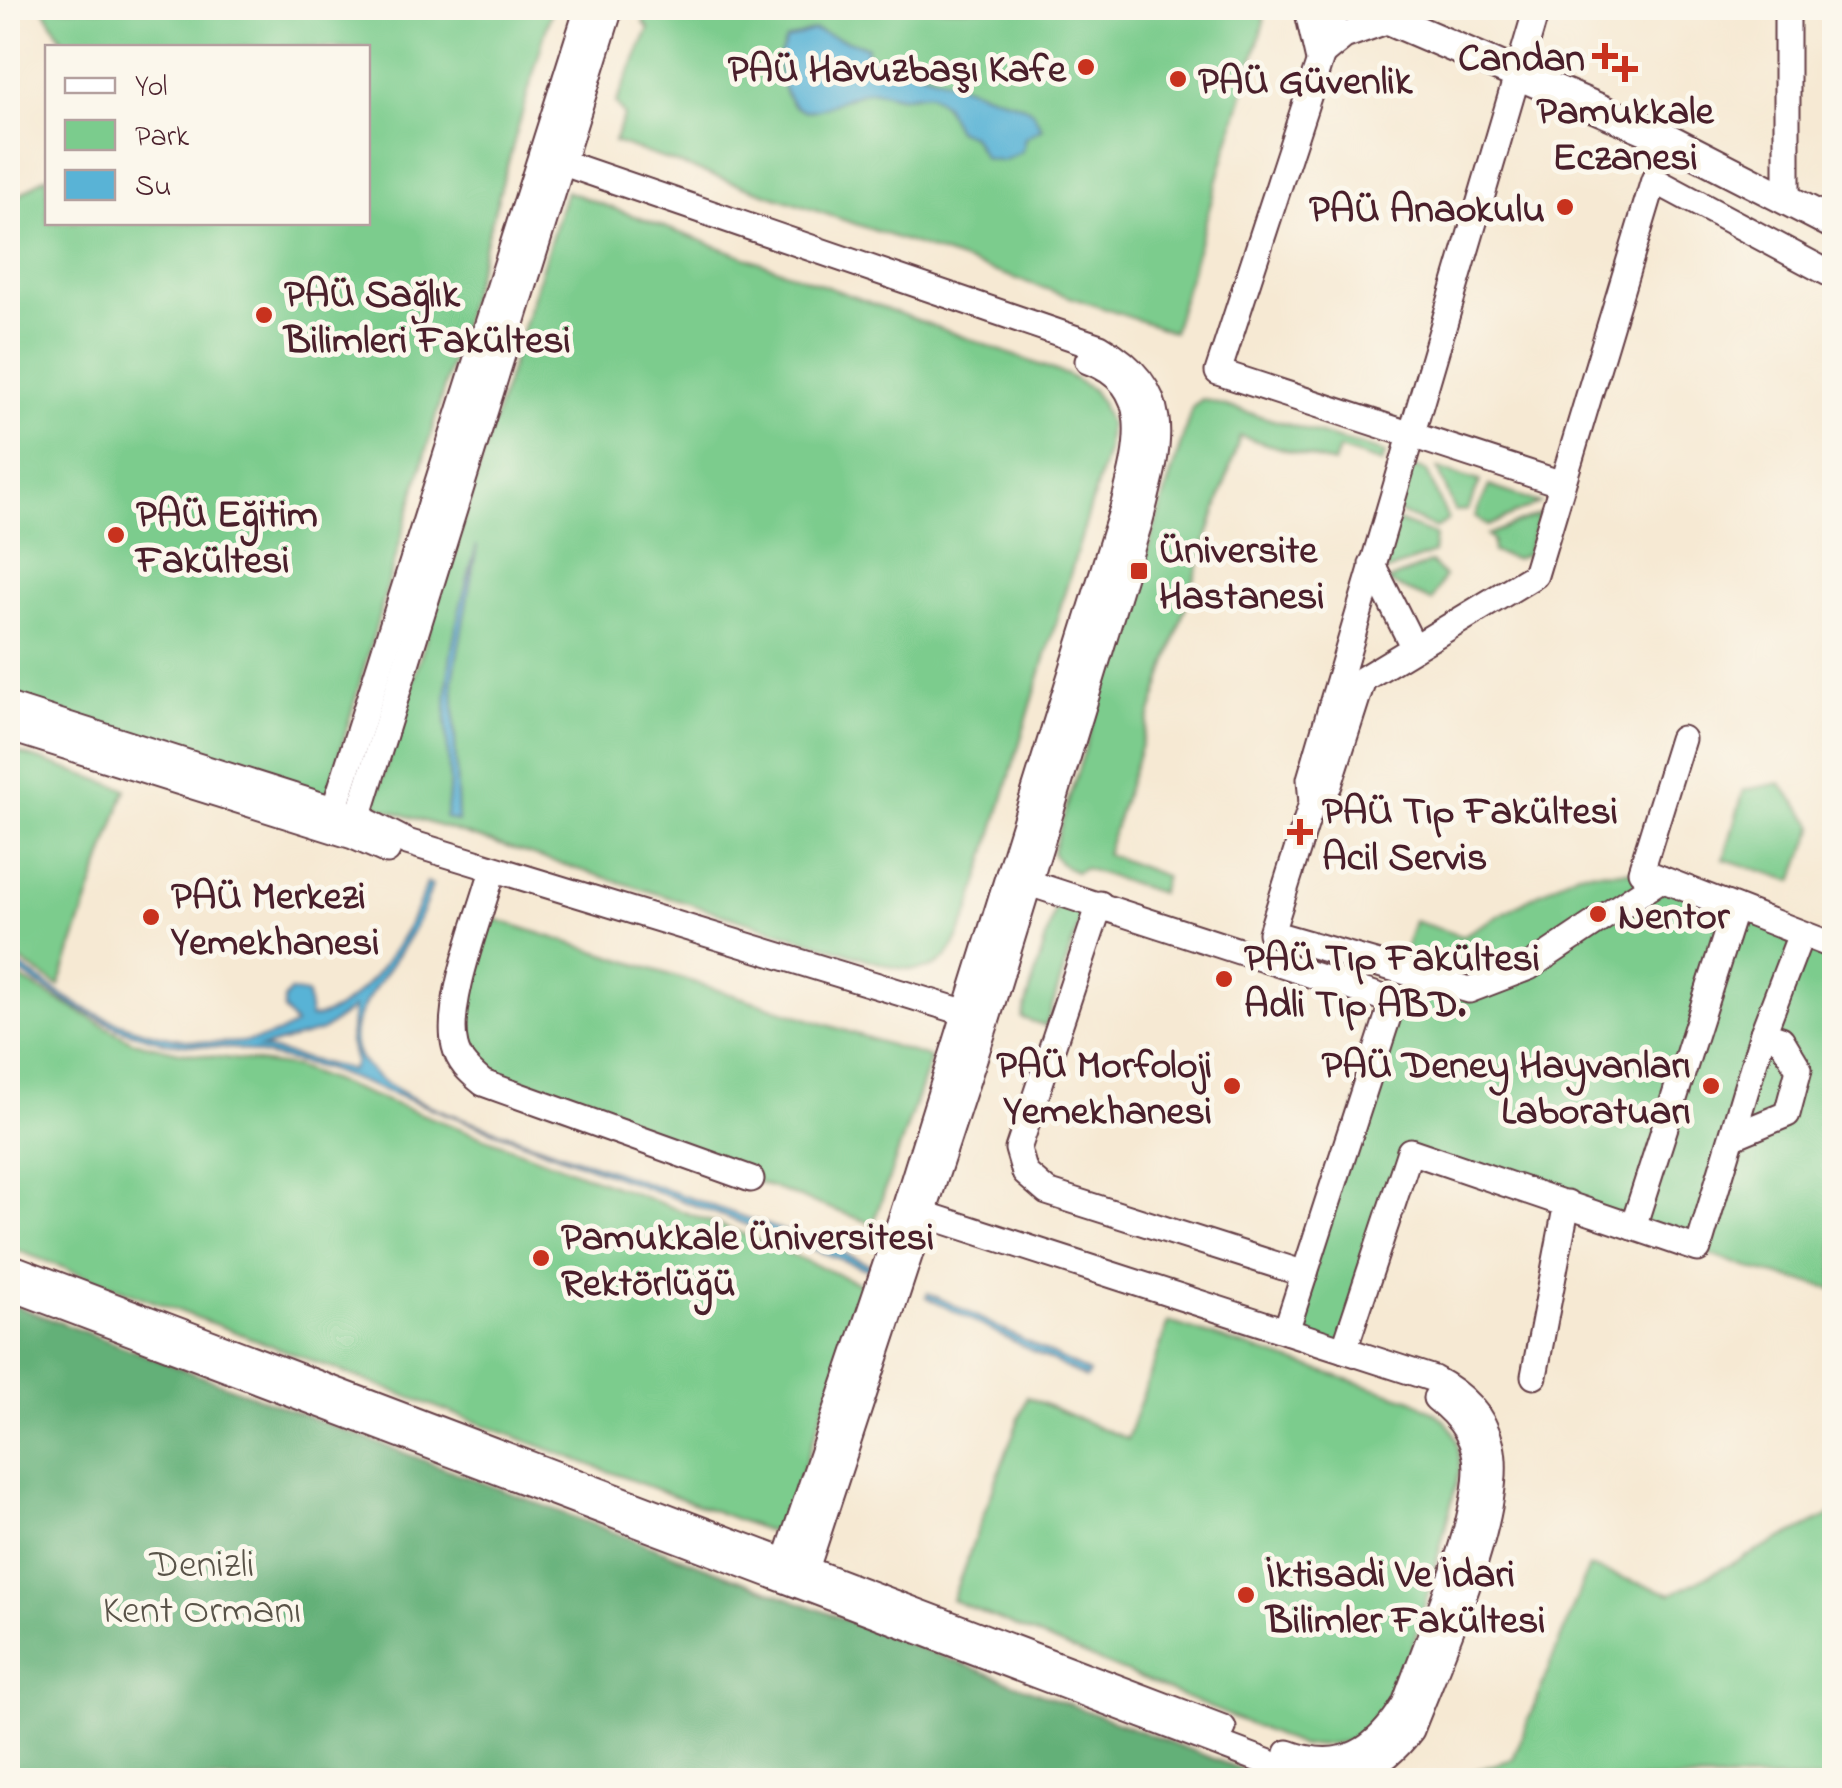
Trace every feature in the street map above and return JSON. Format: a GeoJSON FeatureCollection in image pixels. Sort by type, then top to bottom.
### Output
{"type":"FeatureCollection","features":[{"type":"Feature","properties":{"kind":"main road"},"geometry":{"type":"LineString","coordinates":[[1376,14],[1662,136],[1834,224]]}},
{"type":"Feature","properties":{"kind":"street"},"geometry":{"type":"LineString","coordinates":[[550,166],[588,8]]}},
{"type":"Feature","properties":{"kind":"street"},"geometry":{"type":"LineString","coordinates":[[343,822],[550,166],[610,8]]}},
{"type":"Feature","properties":{"kind":"street"},"geometry":{"type":"LineString","coordinates":[[1307,8],[1317,36],[1318,58]]}},
{"type":"Feature","properties":{"kind":"street"},"geometry":{"type":"LineString","coordinates":[[1337,8],[1218,372],[1562,484]]}},
{"type":"Feature","properties":{"kind":"street"},"geometry":{"type":"LineString","coordinates":[[1537,8],[1506,124],[1408,434],[1310,779],[1312,803],[1271,933],[1469,990],[1529,967],[1661,879]]}},
{"type":"Feature","properties":{"kind":"street"},"geometry":{"type":"LineString","coordinates":[[1787,8],[1787,197]]}},
{"type":"Feature","properties":{"kind":"street"},"geometry":{"type":"LineString","coordinates":[[1318,58],[1376,14]]}},
{"type":"Feature","properties":{"kind":"street"},"geometry":{"type":"LineString","coordinates":[[550,166],[1100,347],[1143,379],[1152,400],[1159,446],[1029,883],[974,1023]]}},
{"type":"Feature","properties":{"kind":"street"},"geometry":{"type":"LineString","coordinates":[[550,166],[1102,366],[1124,383],[1137,408],[1140,439],[1124,508],[974,1023],[793,1575]]}},
{"type":"Feature","properties":{"kind":"street"},"geometry":{"type":"LineString","coordinates":[[1312,803],[1330,785],[1363,679],[1535,575],[1654,180],[1834,276]]}},
{"type":"Feature","properties":{"kind":"street"},"geometry":{"type":"LineString","coordinates":[[1372,564],[1414,648]]}},
{"type":"Feature","properties":{"kind":"street"},"geometry":{"type":"LineString","coordinates":[[8,706],[343,822],[974,1023]]}},
{"type":"Feature","properties":{"kind":"street"},"geometry":{"type":"LineString","coordinates":[[8,728],[343,822],[397,855],[974,1023]]}},
{"type":"Feature","properties":{"kind":"street"},"geometry":{"type":"LineString","coordinates":[[1682,739],[1641,871],[1834,946]]}},
{"type":"Feature","properties":{"kind":"street"},"geometry":{"type":"LineString","coordinates":[[489,883],[453,1020],[455,1045],[463,1066],[483,1084],[751,1179]]}},
{"type":"Feature","properties":{"kind":"street"},"geometry":{"type":"LineString","coordinates":[[1029,883],[1393,1001],[1286,1331]]}},
{"type":"Feature","properties":{"kind":"street"},"geometry":{"type":"LineString","coordinates":[[1100,904],[1018,1149],[1025,1172],[1047,1192],[1305,1274]]}},
{"type":"Feature","properties":{"kind":"street"},"geometry":{"type":"LineString","coordinates":[[1633,1227],[1735,908]]}},
{"type":"Feature","properties":{"kind":"street"},"geometry":{"type":"LineString","coordinates":[[1344,1350],[1410,1151],[1698,1250],[1763,1033],[1801,934]]}},
{"type":"Feature","properties":{"kind":"street"},"geometry":{"type":"LineString","coordinates":[[1734,1136],[1787,1114],[1799,1069],[1781,1039],[1763,1033]]}},
{"type":"Feature","properties":{"kind":"street"},"geometry":{"type":"LineString","coordinates":[[1534,1376],[1566,1204]]}},
{"type":"Feature","properties":{"kind":"street"},"geometry":{"type":"LineString","coordinates":[[8,1266],[1302,1775],[1336,1779],[1364,1773],[1392,1755],[1411,1730],[1486,1520],[1494,1466],[1478,1414],[1452,1388],[1344,1350],[912,1218]]}},
{"type":"Feature","properties":{"kind":"street"},"geometry":{"type":"LineString","coordinates":[[8,1286],[1304,1759],[1335,1760],[1364,1753],[1388,1733],[1405,1704],[1473,1504],[1477,1465],[1469,1436],[1456,1414],[1433,1395],[912,1218]]}},
{"type":"Feature","properties":{"kind":"green space"},"geometry":{"type":"Polygon","coordinates":[[[43,8],[552,8],[326,802],[8,707],[8,203],[45,177],[45,225],[370,225],[370,45],[66,45],[43,8]]]}},
{"type":"Feature","properties":{"kind":"green space"},"geometry":{"type":"Polygon","coordinates":[[[649,8],[1262,8],[1264,22],[1173,332],[614,142],[624,116],[616,103],[649,28],[643,23],[649,8]]]}},
{"type":"Feature","properties":{"kind":"green space"},"geometry":{"type":"Polygon","coordinates":[[[566,191],[1067,375],[1091,389],[1101,403],[1109,424],[1107,451],[969,913],[950,952],[935,966],[893,967],[378,807],[376,798],[566,191]]]}},
{"type":"Feature","properties":{"kind":"green space"},"geometry":{"type":"Polygon","coordinates":[[[1202,399],[1385,453],[1382,463],[1339,449],[1334,464],[1240,436],[1106,854],[1165,876],[1160,893],[1084,868],[1075,872],[1059,863],[1052,853],[1192,408],[1202,399]]]}},
{"type":"Feature","properties":{"kind":"green space"},"geometry":{"type":"Polygon","coordinates":[[[1415,467],[1427,471],[1448,520],[1436,528],[1397,512],[1406,473],[1415,467]]]}},
{"type":"Feature","properties":{"kind":"green space"},"geometry":{"type":"Polygon","coordinates":[[[1438,469],[1480,481],[1468,510],[1455,511],[1438,469]]]}},
{"type":"Feature","properties":{"kind":"green space"},"geometry":{"type":"Polygon","coordinates":[[[1489,486],[1539,503],[1488,526],[1475,516],[1489,486]]]}},
{"type":"Feature","properties":{"kind":"green space"},"geometry":{"type":"Polygon","coordinates":[[[1540,514],[1526,555],[1514,559],[1493,552],[1492,539],[1487,535],[1540,514]]]}},
{"type":"Feature","properties":{"kind":"green space"},"geometry":{"type":"Polygon","coordinates":[[[1395,520],[1435,535],[1433,553],[1385,572],[1395,520]]]}},
{"type":"Feature","properties":{"kind":"green space"},"geometry":{"type":"Polygon","coordinates":[[[1431,562],[1444,577],[1432,601],[1386,582],[1431,562]]]}},
{"type":"Feature","properties":{"kind":"green space"},"geometry":{"type":"Polygon","coordinates":[[[8,749],[126,789],[59,986],[8,953],[8,749]]]}},
{"type":"Feature","properties":{"kind":"green space"},"geometry":{"type":"Polygon","coordinates":[[[1780,783],[1815,826],[1793,881],[1724,859],[1744,790],[1780,783]]]}},
{"type":"Feature","properties":{"kind":"green space"},"geometry":{"type":"Polygon","coordinates":[[[1641,871],[1823,941],[1834,910],[1834,1289],[1755,1270],[1410,1151],[1344,1350],[1286,1331],[1414,921],[1462,936],[1578,872],[1641,871]]]}},
{"type":"Feature","properties":{"kind":"green space"},"geometry":{"type":"Polygon","coordinates":[[[1057,902],[1083,911],[1046,1026],[1022,1018],[1057,902]]]}},
{"type":"Feature","properties":{"kind":"green space"},"geometry":{"type":"Polygon","coordinates":[[[485,916],[931,1058],[873,1224],[483,1083],[455,1045],[485,916]]]}},
{"type":"Feature","properties":{"kind":"green space"},"geometry":{"type":"Polygon","coordinates":[[[8,972],[132,1041],[180,1052],[295,1067],[738,1232],[865,1286],[781,1536],[8,1247],[8,972]]]}},
{"type":"Feature","properties":{"kind":"green space","name":"Denizli Kent Ormanı"},"geometry":{"type":"Polygon","coordinates":[[[8,1303],[1235,1767],[1274,1780],[8,1780],[8,1303]]]}},
{"type":"Feature","properties":{"kind":"green space"},"geometry":{"type":"Polygon","coordinates":[[[1169,1322],[1412,1400],[1443,1419],[1454,1434],[1460,1470],[1436,1566],[1401,1680],[1388,1708],[1369,1733],[1341,1742],[1302,1746],[952,1600],[1027,1397],[1127,1439],[1169,1322]]]}},
{"type":"Feature","properties":{"kind":"green space"},"geometry":{"type":"Polygon","coordinates":[[[1834,1513],[1834,1780],[1444,1780],[1513,1759],[1589,1567],[1671,1594],[1834,1513]]]}},
{"type":"Feature","properties":{"kind":"water"},"geometry":{"type":"Polygon","coordinates":[[[814,30],[867,47],[866,54],[1024,106],[1032,111],[1042,128],[1025,138],[1022,151],[1003,161],[984,158],[972,136],[957,130],[944,105],[930,94],[903,96],[868,91],[824,107],[800,109],[791,102],[783,86],[778,60],[786,40],[814,30]]]}},
{"type":"Feature","properties":{"kind":"water"},"geometry":{"type":"Polygon","coordinates":[[[477,545],[453,680],[458,822],[445,818],[449,780],[447,694],[456,629],[477,545]]]}},
{"type":"Feature","properties":{"kind":"water"},"geometry":{"type":"Polygon","coordinates":[[[427,883],[432,885],[416,925],[359,1016],[354,1041],[365,1066],[398,1090],[456,1116],[821,1244],[873,1266],[872,1271],[323,1068],[238,1049],[167,1043],[123,1030],[75,1007],[8,965],[8,959],[79,1005],[128,1026],[186,1040],[244,1041],[271,1036],[295,1025],[284,1010],[284,999],[290,991],[307,994],[310,1018],[329,1013],[348,1001],[383,965],[427,883]],[[353,1008],[322,1031],[261,1048],[351,1070],[355,1063],[350,1042],[353,1008]]]}},
{"type":"Feature","properties":{"kind":"water"},"geometry":{"type":"Polygon","coordinates":[[[928,1293],[1089,1373],[1086,1378],[926,1297],[928,1293]]]}},
{"type":"Feature","properties":{"kind":"place","name":"Candan"},"geometry":{"type":"Point","coordinates":[1605,56]}},
{"type":"Feature","properties":{"kind":"place","name":"PAÜ Havuzbaşı Kafe"},"geometry":{"type":"Point","coordinates":[1086,67]}},
{"type":"Feature","properties":{"kind":"place","name":"Pamukkale Eczanesi"},"geometry":{"type":"Point","coordinates":[1625,69]}},
{"type":"Feature","properties":{"kind":"place","name":"PAÜ Güvenlik"},"geometry":{"type":"Point","coordinates":[1178,79]}},
{"type":"Feature","properties":{"kind":"place","name":"PAÜ Anaokulu"},"geometry":{"type":"Point","coordinates":[1565,207]}},
{"type":"Feature","properties":{"kind":"place","name":"PAÜ Sağlık Bilimleri Fakültesi"},"geometry":{"type":"Point","coordinates":[264,315]}},
{"type":"Feature","properties":{"kind":"place","name":"PAÜ Eğitim Fakültesi"},"geometry":{"type":"Point","coordinates":[116,535]}},
{"type":"Feature","properties":{"kind":"place","name":"Üniversite Hastanesi"},"geometry":{"type":"Point","coordinates":[1139,571]}},
{"type":"Feature","properties":{"kind":"place","name":"PAÜ Tıp Fakültesi Acil Servis"},"geometry":{"type":"Point","coordinates":[1300,832]}},
{"type":"Feature","properties":{"kind":"place","name":"Nentor"},"geometry":{"type":"Point","coordinates":[1598,914]}},
{"type":"Feature","properties":{"kind":"place","name":"PAÜ Merkezi Yemekhanesi"},"geometry":{"type":"Point","coordinates":[151,917]}},
{"type":"Feature","properties":{"kind":"place","name":"PAÜ Tıp Fakültesi Adli Tıp ABD."},"geometry":{"type":"Point","coordinates":[1224,979]}},
{"type":"Feature","properties":{"kind":"place","name":"PAÜ Morfoloji Yemekhanesi"},"geometry":{"type":"Point","coordinates":[1232,1086]}},
{"type":"Feature","properties":{"kind":"place","name":"PAÜ Deney Hayvanları Laboratuarı"},"geometry":{"type":"Point","coordinates":[1711,1086]}},
{"type":"Feature","properties":{"kind":"place","name":"Pamukkale Üniversitesi Rektörlüğü"},"geometry":{"type":"Point","coordinates":[541,1258]}},
{"type":"Feature","properties":{"kind":"place","name":"İktisadi Ve İdari Bilimler Fakültesi"},"geometry":{"type":"Point","coordinates":[1246,1595]}}]}
